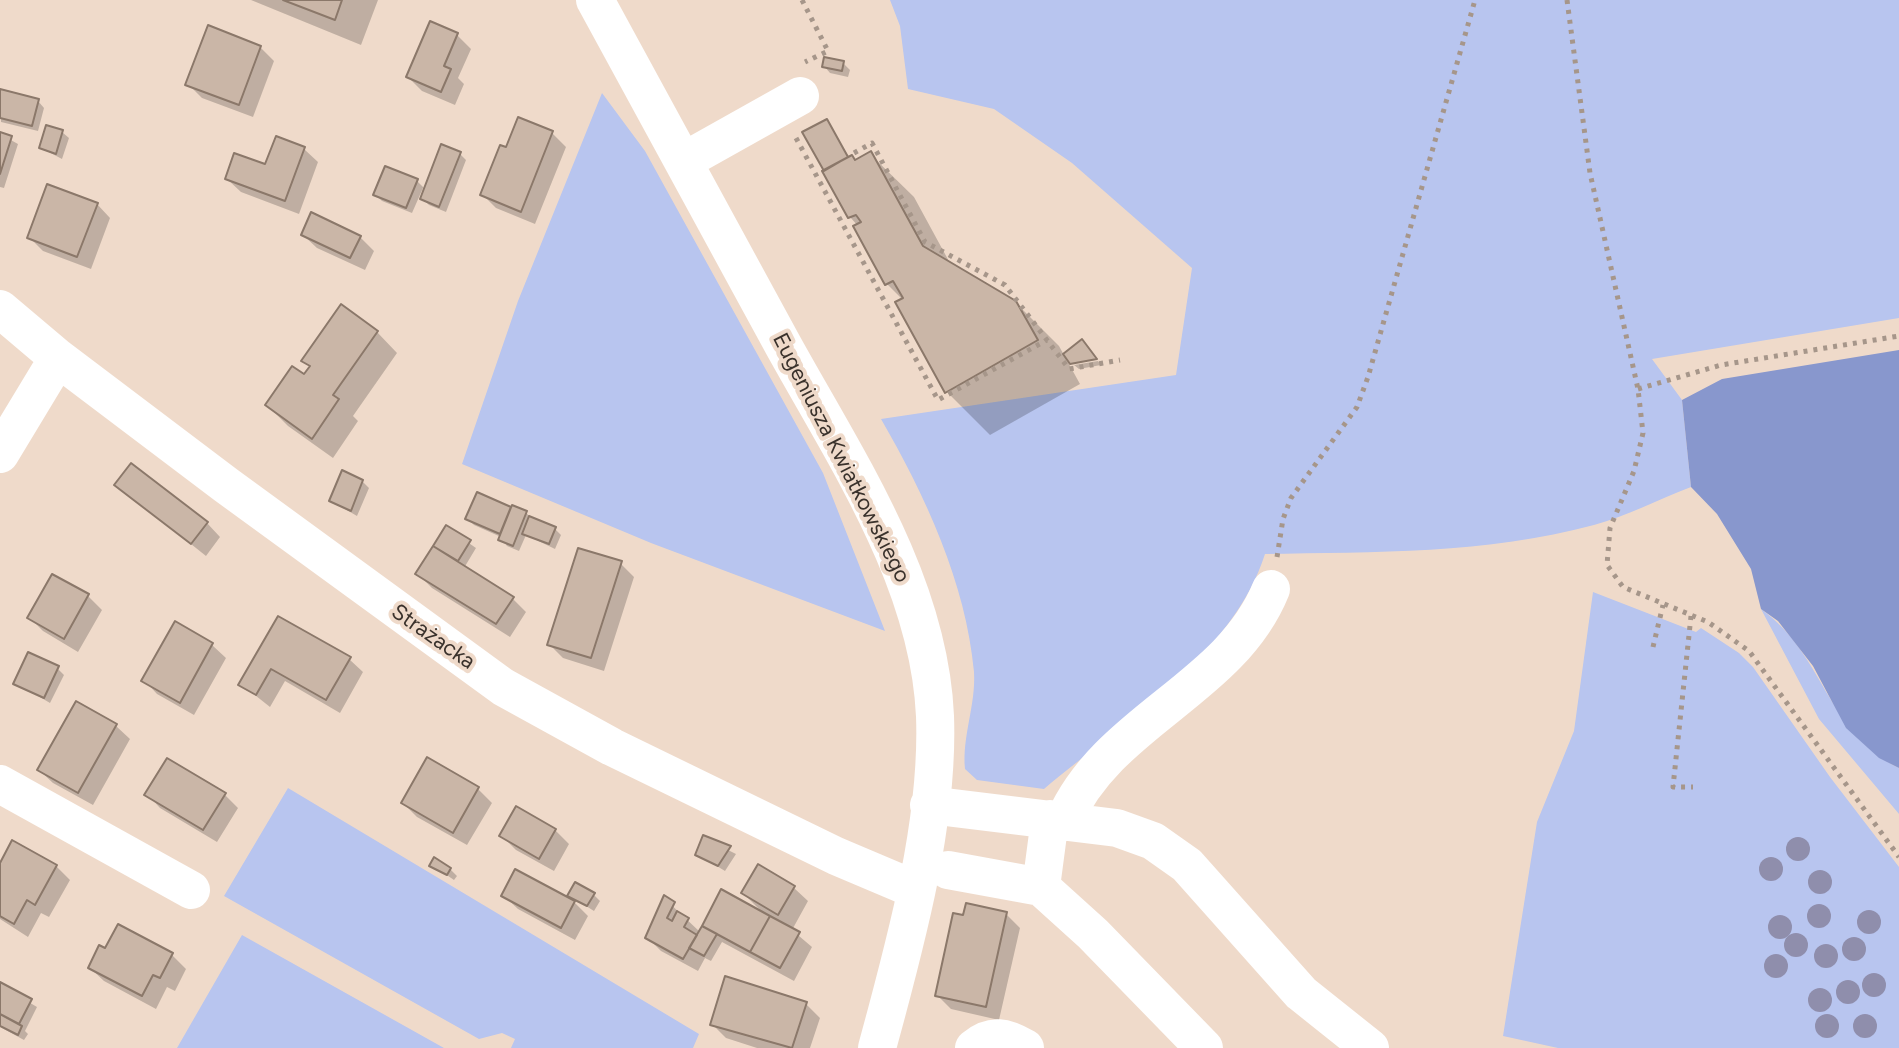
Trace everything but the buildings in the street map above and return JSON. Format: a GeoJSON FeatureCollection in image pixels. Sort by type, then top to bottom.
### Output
{"type":"FeatureCollection","features":[{"type":"Feature","properties":{"kind":"street","name":"Eugeniusza Kwiatkowskiego"},"geometry":{"type":"LineString","coordinates":[[595,0],[855,476],[913,601],[935,713],[929,805],[914,889],[877,1048]]}},
{"type":"Feature","properties":{"kind":"street"},"geometry":{"type":"LineString","coordinates":[[684,161],[800,80]]}},
{"type":"Feature","properties":{"kind":"street","name":"Strażacka"},"geometry":{"type":"LineString","coordinates":[[0,309],[58,358],[503,687],[612,747],[836,856],[914,889]]}},
{"type":"Feature","properties":{"kind":"street"},"geometry":{"type":"LineString","coordinates":[[0,454],[58,358]]}},
{"type":"Feature","properties":{"kind":"street"},"geometry":{"type":"LineString","coordinates":[[1041,887],[1057,820],[1105,757],[1236,646],[1257,622],[1271,589]]}},
{"type":"Feature","properties":{"kind":"street"},"geometry":{"type":"LineString","coordinates":[[0,784],[191,890]]}},
{"type":"Feature","properties":{"kind":"street"},"geometry":{"type":"LineString","coordinates":[[929,805],[1126,831],[1168,851],[1187,865],[1301,993],[1370,1048]]}},
{"type":"Feature","properties":{"kind":"street"},"geometry":{"type":"LineString","coordinates":[[948,870],[1041,887],[1093,934],[1204,1048]]}},
{"type":"Feature","properties":{"kind":"street"},"geometry":{"type":"LineString","coordinates":[[974,1048],[994,1037],[1007,1038],[1025,1048]]}},
{"type":"Feature","properties":{"kind":"path"},"geometry":{"type":"LineString","coordinates":[[800,80],[828,51],[802,0]]}},
{"type":"Feature","properties":{"kind":"path"},"geometry":{"type":"LineString","coordinates":[[1271,589],[1283,519],[1291,498],[1351,417],[1368,377],[1475,0]]}},
{"type":"Feature","properties":{"kind":"path"},"geometry":{"type":"LineString","coordinates":[[1567,0],[1590,173],[1638,389],[1643,433],[1634,471],[1610,528],[1607,565],[1623,587],[1708,622],[1749,651],[1899,857]]}},
{"type":"Feature","properties":{"kind":"path"},"geometry":{"type":"LineString","coordinates":[[794,135],[938,400],[1047,340]]}},
{"type":"Feature","properties":{"kind":"path"},"geometry":{"type":"LineString","coordinates":[[854,153],[872,143],[925,242],[1005,285],[1069,369],[1120,360]]}},
{"type":"Feature","properties":{"kind":"path"},"geometry":{"type":"LineString","coordinates":[[1638,389],[1721,365],[1899,336]]}},
{"type":"Feature","properties":{"kind":"path"},"geometry":{"type":"LineString","coordinates":[[1653,647],[1663,605]]}},
{"type":"Feature","properties":{"kind":"path"},"geometry":{"type":"LineString","coordinates":[[1691,616],[1673,787],[1693,787]]}},
{"type":"Feature","properties":{"kind":"shaded area"},"geometry":{"type":"Polygon","coordinates":[[[890,0],[1899,0],[1899,318],[1652,359],[1682,400],[1691,487],[1594,525],[1512,541],[1430,550],[1265,554],[1250,590],[1228,624],[1202,655],[1172,685],[1044,789],[977,780],[965,769],[974,672],[962,606],[953,573],[928,509],[881,419],[1176,375],[1192,268],[1072,163],[994,109],[908,89],[900,26],[890,0]]]}},
{"type":"Feature","properties":{"kind":"shaded area"},"geometry":{"type":"Polygon","coordinates":[[[602,93],[645,151],[823,473],[885,631],[651,543],[462,464],[518,301],[602,93]]]}},
{"type":"Feature","properties":{"kind":"shaded area"},"geometry":{"type":"Polygon","coordinates":[[[1899,350],[1899,768],[1879,758],[1846,728],[1813,666],[1778,621],[1761,609],[1751,569],[1717,514],[1691,487],[1682,400],[1722,379],[1899,350]]]}},
{"type":"Feature","properties":{"kind":"shaded area"},"geometry":{"type":"Polygon","coordinates":[[[1593,592],[1696,632],[1701,628],[1739,653],[1753,667],[1830,777],[1899,867],[1899,1048],[1558,1048],[1503,1036],[1537,822],[1574,731],[1593,592]]]}},
{"type":"Feature","properties":{"kind":"shaded area"},"geometry":{"type":"Polygon","coordinates":[[[1761,609],[1799,648],[1855,734],[1874,752],[1899,768],[1899,814],[1819,719],[1761,609]]]}},
{"type":"Feature","properties":{"kind":"shaded area"},"geometry":{"type":"Polygon","coordinates":[[[288,788],[699,1034],[693,1048],[511,1048],[515,1039],[502,1033],[479,1039],[224,896],[288,788]]]}},
{"type":"Feature","properties":{"kind":"shaded area"},"geometry":{"type":"Polygon","coordinates":[[[242,935],[444,1048],[177,1048],[242,935]]]}}]}
